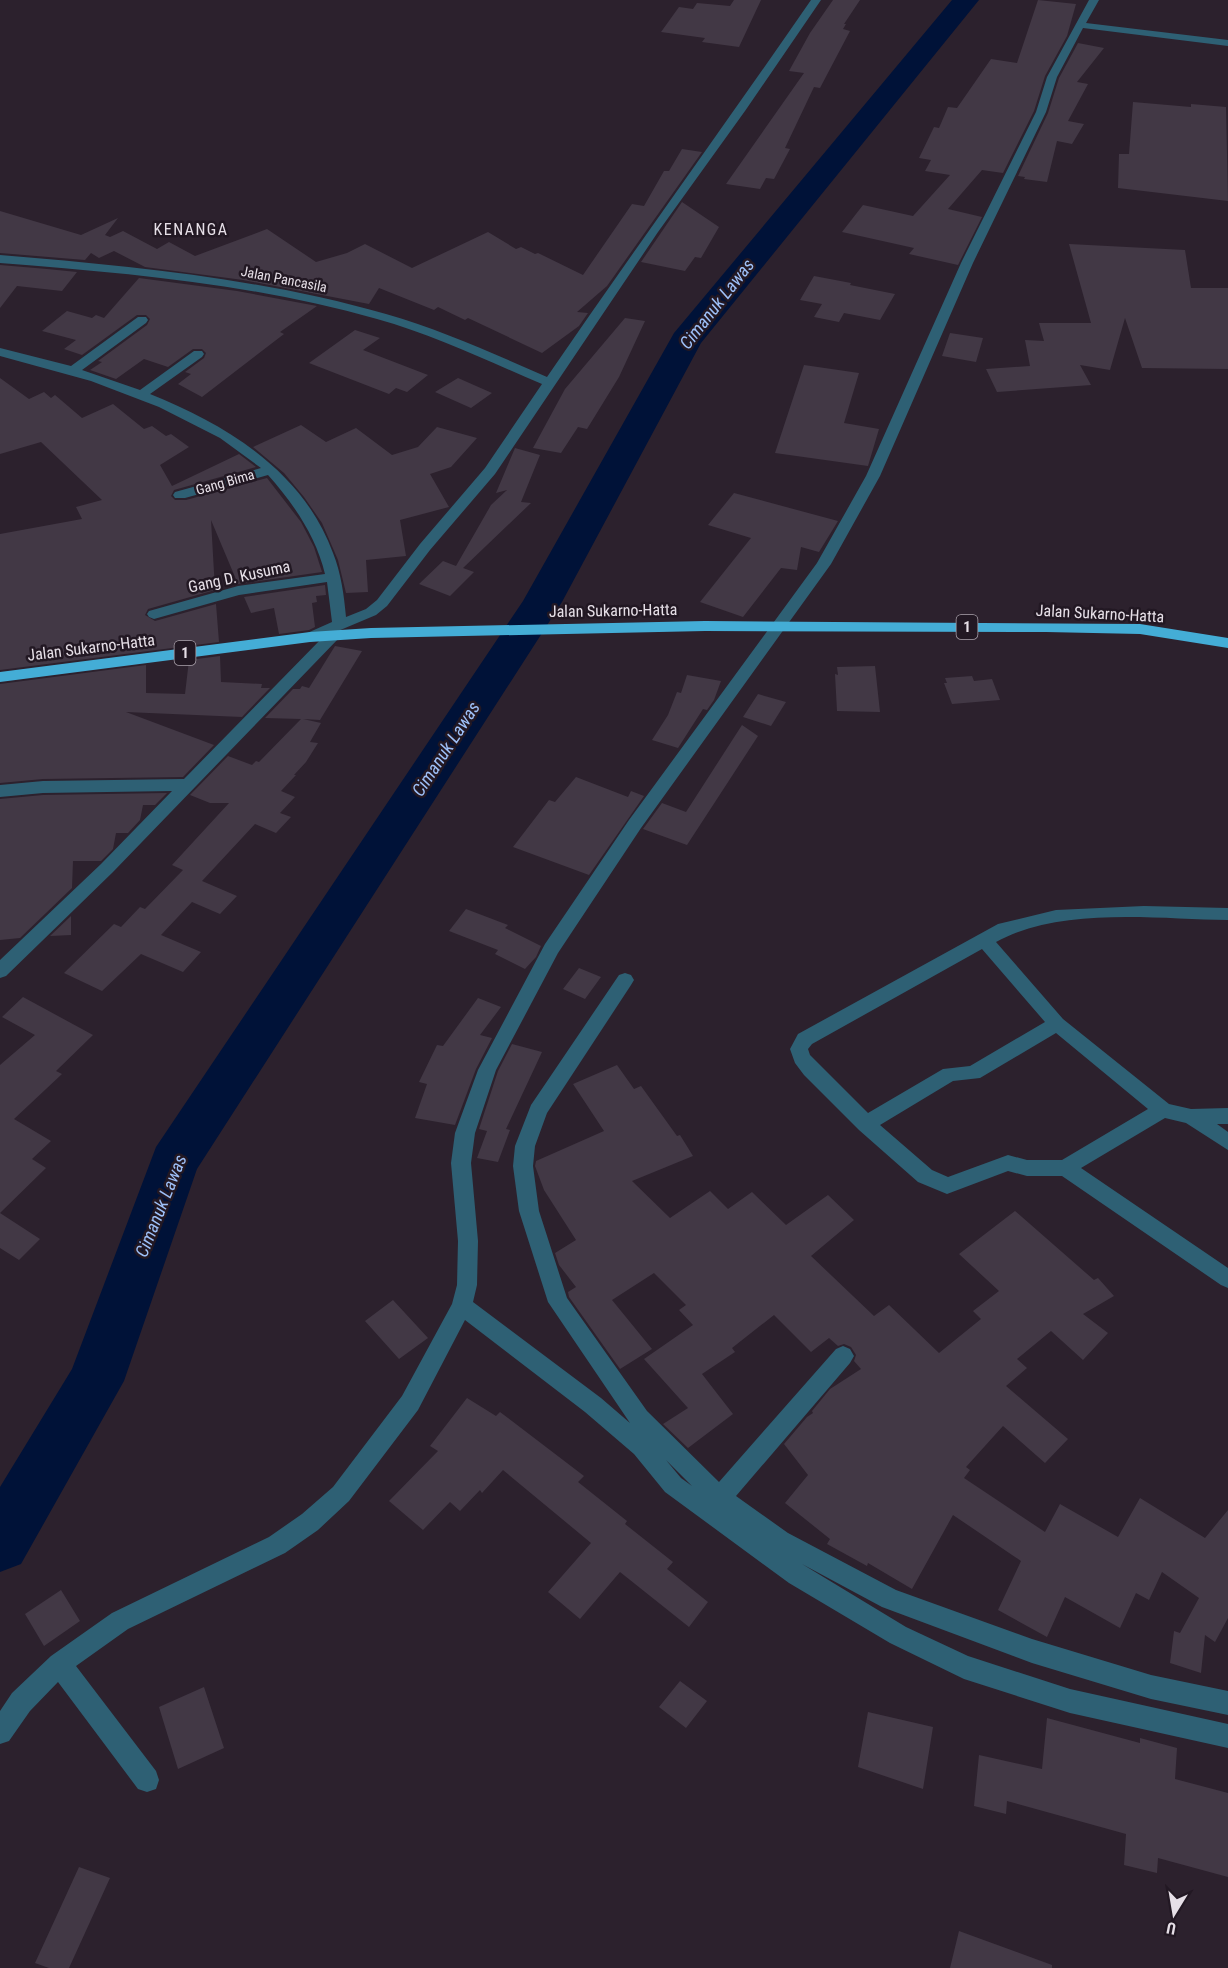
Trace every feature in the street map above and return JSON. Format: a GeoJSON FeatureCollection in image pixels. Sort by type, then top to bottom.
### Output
{"type":"FeatureCollection","features":[{"type":"Feature","properties":{"kind":"highway","name":"Jalan Sukarno-Hatta"},"geometry":{"type":"LineString","coordinates":[[0,677],[310,637],[337,631],[371,633],[705,626],[1140,629],[1228,643]]}},
{"type":"Feature","properties":{"kind":"street"},"geometry":{"type":"LineString","coordinates":[[0,971],[107,868],[337,631],[371,612],[382,603],[425,547],[490,471],[653,230],[741,109],[816,0]]}},
{"type":"Feature","properties":{"kind":"street"},"geometry":{"type":"LineString","coordinates":[[0,1732],[21,1702],[59,1664],[120,1621],[277,1545],[310,1522],[341,1494],[410,1403],[462,1306],[469,1269],[461,1163],[465,1133],[487,1070],[551,949],[635,824],[824,564],[873,476],[967,263],[1041,112],[1053,77],[1094,0]]}},
{"type":"Feature","properties":{"kind":"street"},"geometry":{"type":"LineString","coordinates":[[1080,25],[1228,43]]}},
{"type":"Feature","properties":{"kind":"street","name":"Jalan Pancasila"},"geometry":{"type":"LineString","coordinates":[[0,259],[218,281],[332,304],[383,317],[440,336],[549,382]]}},
{"type":"Feature","properties":{"kind":"street"},"geometry":{"type":"LineString","coordinates":[[71,372],[142,320]]}},
{"type":"Feature","properties":{"kind":"street"},"geometry":{"type":"LineString","coordinates":[[0,352],[71,372],[175,410],[233,440],[252,453],[270,470],[300,508],[329,561],[337,631]]}},
{"type":"Feature","properties":{"kind":"street"},"geometry":{"type":"LineString","coordinates":[[139,396],[198,354]]}},
{"type":"Feature","properties":{"kind":"street","name":"Gang Bima"},"geometry":{"type":"LineString","coordinates":[[180,495],[270,470]]}},
{"type":"Feature","properties":{"kind":"street","name":"Gang D. Kusuma"},"geometry":{"type":"LineString","coordinates":[[154,614],[238,591],[332,577]]}},
{"type":"Feature","properties":{"kind":"street"},"geometry":{"type":"LineString","coordinates":[[0,790],[43,787],[189,785]]}},
{"type":"Feature","properties":{"kind":"street"},"geometry":{"type":"LineString","coordinates":[[1163,1110],[1065,1168],[1028,1168],[1008,1163],[947,1186],[925,1176],[866,1124],[802,1058],[799,1049],[805,1039],[1004,929],[1027,920],[1068,914],[1228,914]]}},
{"type":"Feature","properties":{"kind":"street"},"geometry":{"type":"LineString","coordinates":[[985,940],[1057,1024],[1163,1110],[1191,1117],[1228,1116]]}},
{"type":"Feature","properties":{"kind":"street"},"geometry":{"type":"LineString","coordinates":[[625,980],[538,1110],[525,1146],[523,1166],[529,1211],[558,1302],[668,1462],[673,1485],[797,1575],[898,1635],[964,1667],[1070,1701],[1228,1736]]}},
{"type":"Feature","properties":{"kind":"street"},"geometry":{"type":"LineString","coordinates":[[866,1124],[950,1074],[973,1073],[1057,1024]]}},
{"type":"Feature","properties":{"kind":"street"},"geometry":{"type":"LineString","coordinates":[[1191,1117],[1228,1142]]}},
{"type":"Feature","properties":{"kind":"street"},"geometry":{"type":"LineString","coordinates":[[1065,1168],[1228,1279]]}},
{"type":"Feature","properties":{"kind":"street"},"geometry":{"type":"LineString","coordinates":[[462,1306],[593,1406],[642,1447],[668,1462],[780,1541],[890,1599],[1054,1658],[1150,1687],[1228,1703]]}},
{"type":"Feature","properties":{"kind":"street"},"geometry":{"type":"LineString","coordinates":[[720,1498],[843,1356]]}},
{"type":"Feature","properties":{"kind":"street"},"geometry":{"type":"LineString","coordinates":[[59,1664],[147,1780]]}},
{"type":"Feature","properties":{"kind":"building"},"geometry":{"type":"Polygon","coordinates":[[[734,0],[761,0],[739,47],[702,42],[705,38],[661,32],[679,7],[693,9],[697,3],[730,6],[734,0]]]}},
{"type":"Feature","properties":{"kind":"building"},"geometry":{"type":"Polygon","coordinates":[[[833,0],[860,0],[844,24],[846,24],[843,29],[850,31],[820,88],[814,87],[785,148],[790,149],[774,179],[766,178],[760,189],[726,184],[804,73],[789,71],[810,33],[833,0]]]}},
{"type":"Feature","properties":{"kind":"building"},"geometry":{"type":"Polygon","coordinates":[[[1038,0],[1076,4],[1067,36],[1045,76],[1034,111],[1003,173],[982,170],[948,209],[982,217],[958,265],[909,254],[914,248],[842,232],[863,205],[913,216],[950,175],[925,171],[931,160],[919,158],[934,127],[939,128],[948,107],[957,108],[991,59],[1017,63],[1038,0]]]}},
{"type":"Feature","properties":{"kind":"building"},"geometry":{"type":"Polygon","coordinates":[[[1078,43],[1104,48],[1077,82],[1088,84],[1068,121],[1084,124],[1072,144],[1057,141],[1047,182],[1024,179],[1025,177],[1018,176],[1048,113],[1059,78],[1078,43]]]}},
{"type":"Feature","properties":{"kind":"building"},"geometry":{"type":"Polygon","coordinates":[[[1133,102],[1191,107],[1191,104],[1226,107],[1228,201],[1118,188],[1119,154],[1129,154],[1133,102]]]}},
{"type":"Feature","properties":{"kind":"building"},"geometry":{"type":"Polygon","coordinates":[[[682,149],[702,152],[607,286],[577,312],[588,313],[579,326],[542,353],[468,318],[465,320],[438,307],[434,310],[379,288],[369,304],[243,280],[145,267],[114,251],[99,258],[91,253],[85,260],[0,253],[0,211],[81,235],[118,218],[105,235],[110,237],[123,231],[157,249],[169,242],[195,256],[267,229],[316,262],[347,253],[365,244],[412,268],[488,232],[516,249],[521,247],[535,254],[538,253],[583,275],[632,204],[644,206],[664,171],[669,171],[682,149]]]}},
{"type":"Feature","properties":{"kind":"building"},"geometry":{"type":"Polygon","coordinates":[[[682,202],[719,227],[701,258],[695,257],[685,271],[641,262],[682,202]]]}},
{"type":"Feature","properties":{"kind":"building"},"geometry":{"type":"Polygon","coordinates":[[[1069,244],[1185,250],[1191,288],[1228,288],[1228,369],[1142,368],[1125,318],[1110,370],[1080,365],[1091,385],[997,392],[986,369],[1030,366],[1025,340],[1044,341],[1039,323],[1091,323],[1069,244]]]}},
{"type":"Feature","properties":{"kind":"building"},"geometry":{"type":"Polygon","coordinates":[[[0,265],[77,272],[62,291],[17,286],[0,308],[0,265]]]}},
{"type":"Feature","properties":{"kind":"building"},"geometry":{"type":"Polygon","coordinates":[[[814,276],[895,294],[880,320],[844,313],[839,322],[814,317],[822,304],[800,300],[814,276]]]}},
{"type":"Feature","properties":{"kind":"building"},"geometry":{"type":"Polygon","coordinates":[[[139,278],[237,291],[317,306],[280,332],[284,334],[202,397],[178,384],[191,374],[185,372],[204,358],[206,353],[202,349],[193,349],[168,367],[144,359],[116,379],[90,370],[102,362],[98,361],[147,325],[150,319],[146,315],[137,315],[82,355],[64,349],[76,340],[42,331],[67,311],[92,318],[96,315],[104,318],[139,278]]]}},
{"type":"Feature","properties":{"kind":"building"},"geometry":{"type":"Polygon","coordinates":[[[625,318],[645,321],[619,377],[587,429],[578,427],[561,453],[533,448],[565,389],[625,318]]]}},
{"type":"Feature","properties":{"kind":"building"},"geometry":{"type":"Polygon","coordinates":[[[355,330],[380,338],[363,350],[428,375],[407,392],[396,388],[389,394],[309,363],[355,330]]]}},
{"type":"Feature","properties":{"kind":"building"},"geometry":{"type":"Polygon","coordinates":[[[950,333],[983,338],[976,362],[942,356],[950,333]]]}},
{"type":"Feature","properties":{"kind":"building"},"geometry":{"type":"Polygon","coordinates":[[[804,365],[859,373],[844,423],[879,429],[868,466],[775,453],[804,365]]]}},
{"type":"Feature","properties":{"kind":"building"},"geometry":{"type":"Polygon","coordinates":[[[0,378],[29,399],[44,392],[51,398],[55,395],[82,418],[113,404],[144,429],[152,426],[166,436],[171,434],[189,447],[160,465],[172,486],[239,454],[256,467],[174,490],[171,496],[175,500],[186,500],[267,478],[301,522],[314,547],[322,572],[238,584],[211,520],[215,590],[148,609],[145,615],[155,621],[216,604],[219,642],[0,670],[0,534],[82,519],[76,507],[102,500],[41,442],[0,454],[0,378]]]}},
{"type":"Feature","properties":{"kind":"building"},"geometry":{"type":"Polygon","coordinates":[[[458,378],[492,393],[471,408],[435,392],[458,378]]]}},
{"type":"Feature","properties":{"kind":"building"},"geometry":{"type":"Polygon","coordinates":[[[301,425],[326,442],[356,428],[392,455],[418,447],[437,427],[477,438],[451,467],[430,474],[449,507],[400,520],[406,556],[366,560],[368,592],[346,593],[338,560],[322,523],[284,473],[253,447],[301,425]]]}},
{"type":"Feature","properties":{"kind":"building"},"geometry":{"type":"Polygon","coordinates":[[[515,448],[540,455],[521,502],[531,503],[463,568],[474,572],[450,596],[419,584],[443,561],[456,566],[491,505],[507,490],[496,493],[515,448]]]}},
{"type":"Feature","properties":{"kind":"building"},"geometry":{"type":"Polygon","coordinates":[[[734,493],[838,521],[819,552],[801,547],[797,570],[781,568],[743,617],[700,602],[751,538],[708,525],[734,493]]]}},
{"type":"Feature","properties":{"kind":"building"},"geometry":{"type":"Polygon","coordinates":[[[325,585],[326,595],[316,596],[317,602],[312,603],[315,627],[309,630],[279,634],[274,608],[251,613],[244,597],[325,585]]]}},
{"type":"Feature","properties":{"kind":"building"},"geometry":{"type":"Polygon","coordinates":[[[335,646],[362,651],[320,720],[303,719],[321,723],[310,742],[318,743],[294,775],[296,775],[281,791],[295,797],[280,813],[291,817],[276,833],[255,824],[202,881],[237,896],[220,914],[192,902],[161,935],[201,952],[183,972],[141,954],[102,991],[64,973],[114,924],[121,927],[140,907],[145,909],[183,870],[172,865],[229,803],[210,803],[190,795],[228,756],[252,765],[256,761],[259,762],[301,719],[265,718],[293,689],[300,689],[302,686],[309,688],[335,646]]]}},
{"type":"Feature","properties":{"kind":"building"},"geometry":{"type":"Polygon","coordinates":[[[220,656],[221,682],[262,684],[261,688],[270,688],[242,717],[126,712],[214,745],[183,777],[43,779],[0,783],[0,684],[146,665],[146,693],[185,694],[189,660],[220,656]]]}},
{"type":"Feature","properties":{"kind":"building"},"geometry":{"type":"Polygon","coordinates":[[[875,666],[880,712],[837,711],[835,674],[838,675],[837,667],[875,666]]]}},
{"type":"Feature","properties":{"kind":"building"},"geometry":{"type":"Polygon","coordinates":[[[687,675],[721,681],[714,700],[707,710],[703,709],[678,748],[652,740],[668,715],[677,692],[681,693],[687,675]]]}},
{"type":"Feature","properties":{"kind":"building"},"geometry":{"type":"Polygon","coordinates":[[[972,676],[974,681],[992,679],[1000,700],[952,704],[944,683],[947,683],[945,678],[972,676]]]}},
{"type":"Feature","properties":{"kind":"building"},"geometry":{"type":"Polygon","coordinates":[[[758,694],[786,702],[771,726],[743,717],[758,694]]]}},
{"type":"Feature","properties":{"kind":"building"},"geometry":{"type":"Polygon","coordinates":[[[742,725],[758,736],[687,845],[643,829],[662,803],[686,812],[742,725]]]}},
{"type":"Feature","properties":{"kind":"building"},"geometry":{"type":"Polygon","coordinates":[[[576,777],[628,797],[631,791],[644,796],[589,875],[513,847],[549,800],[555,802],[576,777]]]}},
{"type":"Feature","properties":{"kind":"building"},"geometry":{"type":"Polygon","coordinates":[[[167,793],[155,805],[143,805],[140,820],[128,833],[116,833],[113,849],[101,861],[73,861],[72,888],[20,938],[0,940],[0,799],[43,795],[167,793]]]}},
{"type":"Feature","properties":{"kind":"building"},"geometry":{"type":"Polygon","coordinates":[[[466,909],[508,925],[505,928],[541,946],[536,957],[525,969],[495,954],[498,950],[449,931],[466,909]]]}},
{"type":"Feature","properties":{"kind":"building"},"geometry":{"type":"Polygon","coordinates":[[[71,916],[71,935],[50,936],[71,916]]]}},
{"type":"Feature","properties":{"kind":"building"},"geometry":{"type":"Polygon","coordinates":[[[579,968],[601,977],[585,999],[563,989],[579,968]]]}},
{"type":"Feature","properties":{"kind":"building"},"geometry":{"type":"Polygon","coordinates":[[[23,997],[93,1035],[56,1071],[62,1074],[14,1119],[51,1141],[32,1159],[46,1168],[0,1213],[0,1065],[35,1035],[2,1017],[23,997]]]}},
{"type":"Feature","properties":{"kind":"building"},"geometry":{"type":"Polygon","coordinates":[[[478,998],[501,1007],[480,1035],[492,1038],[476,1069],[455,1125],[415,1118],[427,1084],[419,1082],[437,1045],[443,1046],[478,998]]]}},
{"type":"Feature","properties":{"kind":"building"},"geometry":{"type":"Polygon","coordinates":[[[512,1044],[542,1052],[506,1129],[510,1130],[498,1162],[477,1158],[487,1131],[479,1129],[498,1071],[512,1044]]]}},
{"type":"Feature","properties":{"kind":"building"},"geometry":{"type":"Polygon","coordinates":[[[617,1065],[634,1089],[641,1086],[677,1136],[680,1135],[693,1156],[632,1181],[670,1218],[710,1191],[728,1209],[752,1192],[786,1225],[828,1195],[854,1220],[811,1256],[874,1316],[889,1305],[939,1353],[981,1319],[973,1311],[999,1291],[959,1254],[1015,1211],[1094,1280],[1098,1278],[1114,1296],[1083,1314],[1108,1333],[1083,1360],[1051,1331],[1017,1359],[1027,1368],[1006,1386],[1068,1439],[1045,1463],[1003,1426],[966,1467],[970,1470],[964,1478],[1045,1532],[1060,1504],[1118,1537],[1140,1498],[1205,1538],[1228,1510],[1228,1618],[1215,1642],[1205,1635],[1201,1673],[1170,1663],[1174,1631],[1180,1633],[1199,1598],[1162,1572],[1149,1600],[1136,1593],[1120,1628],[1065,1597],[1047,1637],[998,1610],[1021,1561],[953,1515],[912,1589],[868,1563],[867,1566],[827,1544],[830,1539],[785,1503],[808,1475],[784,1444],[813,1413],[812,1411],[830,1389],[861,1369],[854,1361],[856,1355],[851,1347],[844,1344],[838,1346],[829,1338],[811,1352],[774,1315],[732,1348],[735,1352],[702,1374],[733,1414],[688,1448],[663,1424],[688,1408],[644,1359],[693,1325],[679,1310],[686,1305],[654,1273],[612,1300],[652,1349],[620,1369],[569,1297],[568,1292],[576,1287],[559,1265],[555,1253],[576,1240],[544,1190],[535,1166],[536,1161],[604,1131],[573,1084],[617,1065]]]}},
{"type":"Feature","properties":{"kind":"building"},"geometry":{"type":"Polygon","coordinates":[[[0,1213],[40,1239],[19,1260],[0,1248],[0,1213]]]}},
{"type":"Feature","properties":{"kind":"building"},"geometry":{"type":"Polygon","coordinates":[[[393,1300],[428,1338],[399,1359],[365,1321],[393,1300]]]}},
{"type":"Feature","properties":{"kind":"building"},"geometry":{"type":"Polygon","coordinates":[[[467,1398],[496,1416],[500,1412],[584,1476],[578,1482],[627,1521],[625,1524],[673,1562],[667,1569],[708,1602],[689,1627],[620,1572],[580,1619],[548,1592],[591,1543],[503,1470],[482,1493],[480,1490],[460,1511],[450,1502],[423,1530],[389,1501],[438,1451],[430,1446],[467,1398]]]}},
{"type":"Feature","properties":{"kind":"building"},"geometry":{"type":"Polygon","coordinates":[[[61,1590],[80,1621],[44,1646],[25,1614],[61,1590]]]}},
{"type":"Feature","properties":{"kind":"building"},"geometry":{"type":"Polygon","coordinates":[[[680,1681],[707,1701],[686,1728],[659,1707],[680,1681]]]}},
{"type":"Feature","properties":{"kind":"building"},"geometry":{"type":"Polygon","coordinates":[[[204,1687],[224,1748],[178,1769],[159,1707],[204,1687]]]}},
{"type":"Feature","properties":{"kind":"building"},"geometry":{"type":"Polygon","coordinates":[[[868,1712],[933,1727],[923,1789],[858,1767],[868,1712]]]}},
{"type":"Feature","properties":{"kind":"building"},"geometry":{"type":"Polygon","coordinates":[[[1047,1718],[1140,1743],[1140,1738],[1177,1748],[1175,1779],[1228,1793],[1228,1877],[1158,1858],[1157,1873],[1124,1865],[1126,1834],[1007,1801],[1006,1814],[974,1806],[979,1755],[1042,1769],[1047,1718]]]}},
{"type":"Feature","properties":{"kind":"building"},"geometry":{"type":"Polygon","coordinates":[[[79,1867],[110,1878],[69,1968],[49,1968],[35,1963],[79,1867]]]}},
{"type":"Feature","properties":{"kind":"building"},"geometry":{"type":"Polygon","coordinates":[[[959,1931],[1052,1965],[1052,1968],[950,1968],[959,1931]]]}},
{"type":"Feature","properties":{"kind":"waterway","name":"Cimanuk Lawas"},"geometry":{"type":"LineString","coordinates":[[0,1543],[96,1381],[174,1162],[542,602],[686,340],[966,0]]}},
{"type":"Feature","properties":{"kind":"district","name":"KENANGA"},"geometry":{"type":"Point","coordinates":[191,229]}}]}
